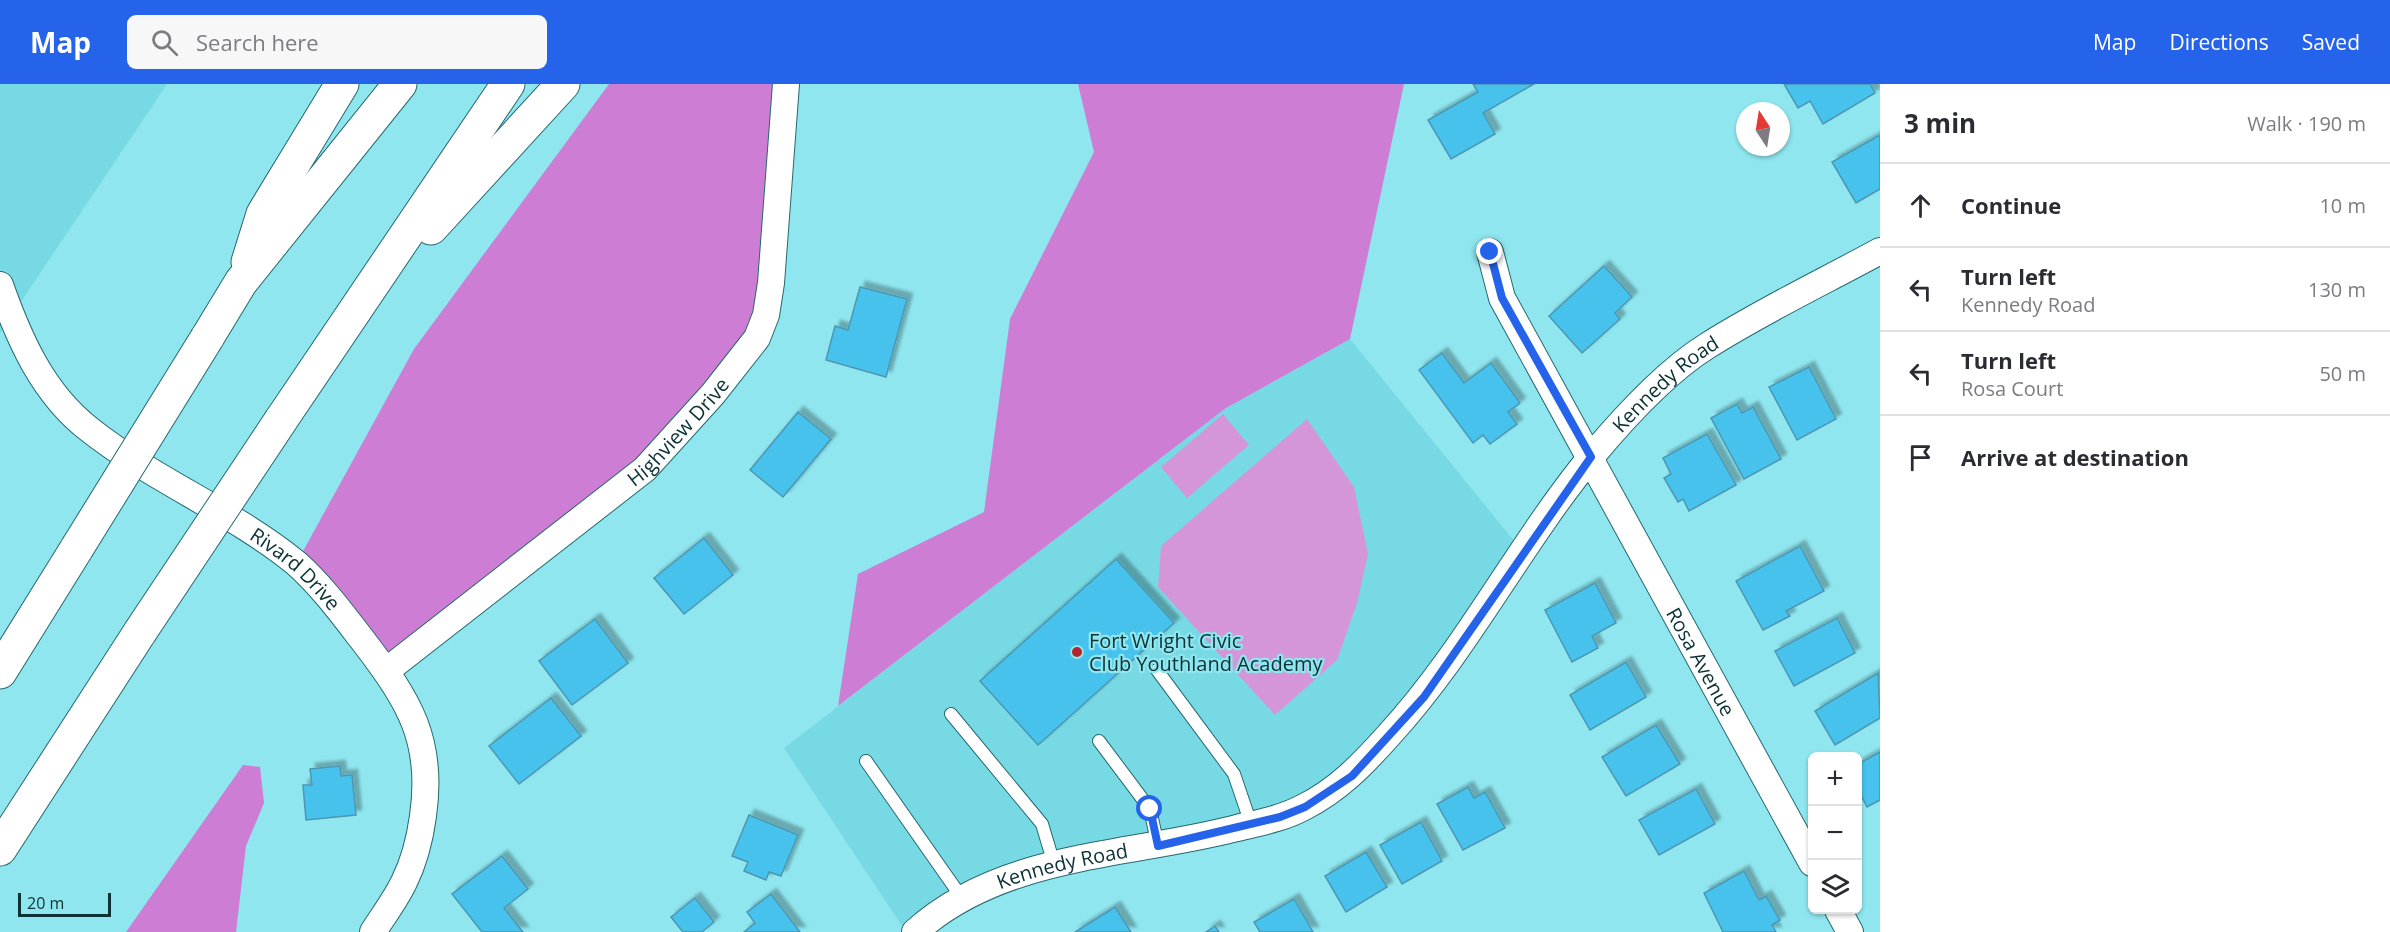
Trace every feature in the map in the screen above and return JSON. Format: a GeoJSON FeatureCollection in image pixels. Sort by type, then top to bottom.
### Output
{"type":"FeatureCollection","features":[{"type":"Feature","properties":{"kind":"highway"},"geometry":{"type":"LineString","coordinates":[[241,282],[263,214],[342,84]]}},
{"type":"Feature","properties":{"kind":"highway"},"geometry":{"type":"LineString","coordinates":[[0,672],[241,282],[400,84]]}},
{"type":"Feature","properties":{"kind":"highway"},"geometry":{"type":"LineString","coordinates":[[0,849],[140,632],[508,84]]}},
{"type":"Feature","properties":{"kind":"highway"},"geometry":{"type":"LineString","coordinates":[[357,309],[563,84]]}},
{"type":"Feature","properties":{"kind":"street","name":"Highview Drive"},"geometry":{"type":"LineString","coordinates":[[386,671],[645,469],[713,394],[757,338],[766,315],[771,283],[786,84]]}},
{"type":"Feature","properties":{"kind":"street","name":"Kennedy Road"},"geometry":{"type":"LineString","coordinates":[[915,932],[933,916],[981,888],[1054,864],[1158,846],[1251,824],[1305,807],[1352,776],[1424,697],[1591,457],[1647,396],[1705,347],[1880,251]]}},
{"type":"Feature","properties":{"kind":"street","name":"Rosa Avenue"},"geometry":{"type":"LineString","coordinates":[[1490,252],[1502,298],[1810,860]]}},
{"type":"Feature","properties":{"kind":"street","name":"Rivard Drive"},"geometry":{"type":"LineString","coordinates":[[0,285],[18,334],[44,382],[88,429],[296,564],[328,596],[386,671],[407,706],[422,741],[427,783],[420,833],[405,881],[373,932]]}},
{"type":"Feature","properties":{"kind":"street"},"geometry":{"type":"LineString","coordinates":[[1841,914],[1850,932]]}},
{"type":"Feature","properties":{"kind":"lane"},"geometry":{"type":"LineString","coordinates":[[1157,670],[1234,774],[1251,824]]}},
{"type":"Feature","properties":{"kind":"lane"},"geometry":{"type":"LineString","coordinates":[[951,714],[1042,824],[1054,864]]}},
{"type":"Feature","properties":{"kind":"lane"},"geometry":{"type":"LineString","coordinates":[[1099,741],[1150,809],[1158,846]]}},
{"type":"Feature","properties":{"kind":"lane"},"geometry":{"type":"LineString","coordinates":[[866,761],[962,898]]}},
{"type":"Feature","properties":{"kind":"shaded area"},"geometry":{"type":"Polygon","coordinates":[[[0,84],[167,84],[0,333],[0,84]]]}},
{"type":"Feature","properties":{"kind":"shaded area"},"geometry":{"type":"Polygon","coordinates":[[[609,84],[786,84],[766,315],[679,429],[386,671],[296,564],[414,349],[609,84]]]}},
{"type":"Feature","properties":{"kind":"shaded area"},"geometry":{"type":"Polygon","coordinates":[[[1078,84],[1404,84],[1350,339],[1226,408],[838,706],[858,574],[984,512],[1010,319],[1094,152],[1078,84]]]}},
{"type":"Feature","properties":{"kind":"shaded area"},"geometry":{"type":"Polygon","coordinates":[[[1350,339],[1523,552],[1468,636],[1305,807],[1054,864],[906,932],[784,748],[1226,408],[1350,339]]]}},
{"type":"Feature","properties":{"kind":"shaded area"},"geometry":{"type":"Polygon","coordinates":[[[1223,414],[1249,445],[1187,498],[1161,467],[1223,414]]]}},
{"type":"Feature","properties":{"kind":"shaded area"},"geometry":{"type":"Polygon","coordinates":[[[1307,419],[1354,487],[1368,554],[1357,603],[1337,660],[1275,715],[1158,587],[1161,546],[1307,419]]]}},
{"type":"Feature","properties":{"kind":"shaded area"},"geometry":{"type":"Polygon","coordinates":[[[243,765],[260,767],[264,803],[246,846],[236,932],[126,932],[243,765]]]}},
{"type":"Feature","properties":{"kind":"building"},"geometry":{"type":"Polygon","coordinates":[[[1473,84],[1534,84],[1483,113],[1495,134],[1451,159],[1428,120],[1478,92],[1473,84]]]}},
{"type":"Feature","properties":{"kind":"building"},"geometry":{"type":"Polygon","coordinates":[[[1784,84],[1870,84],[1875,93],[1823,124],[1810,101],[1798,108],[1784,84]]]}},
{"type":"Feature","properties":{"kind":"building"},"geometry":{"type":"Polygon","coordinates":[[[1880,135],[1880,189],[1856,203],[1832,162],[1880,135]]]}},
{"type":"Feature","properties":{"kind":"building"},"geometry":{"type":"Polygon","coordinates":[[[1604,266],[1632,297],[1615,313],[1620,319],[1582,353],[1549,316],[1604,266]]]}},
{"type":"Feature","properties":{"kind":"building"},"geometry":{"type":"Polygon","coordinates":[[[860,287],[907,299],[886,377],[826,360],[835,326],[848,330],[860,287]]]}},
{"type":"Feature","properties":{"kind":"building"},"geometry":{"type":"Polygon","coordinates":[[[1442,353],[1464,383],[1491,363],[1520,403],[1508,412],[1517,424],[1490,444],[1483,435],[1473,443],[1419,370],[1442,353]]]}},
{"type":"Feature","properties":{"kind":"building"},"geometry":{"type":"Polygon","coordinates":[[[1809,367],[1836,419],[1797,440],[1769,387],[1809,367]]]}},
{"type":"Feature","properties":{"kind":"building"},"geometry":{"type":"Polygon","coordinates":[[[1737,404],[1742,413],[1753,407],[1781,459],[1744,479],[1711,418],[1737,404]]]}},
{"type":"Feature","properties":{"kind":"building"},"geometry":{"type":"Polygon","coordinates":[[[798,412],[831,439],[783,497],[750,470],[798,412]]]}},
{"type":"Feature","properties":{"kind":"building"},"geometry":{"type":"Polygon","coordinates":[[[1707,434],[1736,485],[1689,511],[1683,499],[1678,502],[1664,478],[1671,474],[1663,458],[1707,434]]]}},
{"type":"Feature","properties":{"kind":"building"},"geometry":{"type":"Polygon","coordinates":[[[704,538],[733,575],[684,614],[654,578],[704,538]]]}},
{"type":"Feature","properties":{"kind":"building"},"geometry":{"type":"Polygon","coordinates":[[[1800,546],[1824,591],[1786,611],[1790,616],[1763,630],[1736,581],[1800,546]]]}},
{"type":"Feature","properties":{"kind":"building","name":"Fort Wright Civic Club Youthland Academy"},"geometry":{"type":"Polygon","coordinates":[[[1116,559],[1174,623],[1038,745],[980,681],[1116,559]]]}},
{"type":"Feature","properties":{"kind":"building"},"geometry":{"type":"Polygon","coordinates":[[[1595,583],[1616,623],[1592,636],[1598,648],[1572,662],[1545,610],[1595,583]]]}},
{"type":"Feature","properties":{"kind":"building"},"geometry":{"type":"Polygon","coordinates":[[[1837,618],[1855,653],[1794,686],[1775,651],[1837,618]]]}},
{"type":"Feature","properties":{"kind":"building"},"geometry":{"type":"Polygon","coordinates":[[[595,619],[628,663],[572,705],[539,661],[595,619]]]}},
{"type":"Feature","properties":{"kind":"building"},"geometry":{"type":"Polygon","coordinates":[[[1626,662],[1646,697],[1590,730],[1570,695],[1626,662]]]}},
{"type":"Feature","properties":{"kind":"building"},"geometry":{"type":"Polygon","coordinates":[[[1878,673],[1880,718],[1835,745],[1815,711],[1878,673]]]}},
{"type":"Feature","properties":{"kind":"building"},"geometry":{"type":"Polygon","coordinates":[[[551,698],[581,736],[519,784],[489,746],[551,698]]]}},
{"type":"Feature","properties":{"kind":"building"},"geometry":{"type":"Polygon","coordinates":[[[1656,725],[1680,764],[1626,796],[1602,757],[1656,725]]]}},
{"type":"Feature","properties":{"kind":"building"},"geometry":{"type":"Polygon","coordinates":[[[1880,752],[1880,800],[1867,807],[1862,797],[1862,762],[1880,752]]]}},
{"type":"Feature","properties":{"kind":"building"},"geometry":{"type":"Polygon","coordinates":[[[340,766],[341,776],[352,775],[356,815],[306,820],[303,785],[312,785],[310,769],[340,766]]]}},
{"type":"Feature","properties":{"kind":"building"},"geometry":{"type":"Polygon","coordinates":[[[1468,787],[1474,798],[1485,792],[1505,828],[1463,850],[1437,804],[1468,787]]]}},
{"type":"Feature","properties":{"kind":"building"},"geometry":{"type":"Polygon","coordinates":[[[1696,789],[1715,824],[1659,855],[1639,820],[1696,789]]]}},
{"type":"Feature","properties":{"kind":"building"},"geometry":{"type":"Polygon","coordinates":[[[749,815],[798,835],[781,876],[769,872],[766,880],[744,871],[748,862],[732,856],[749,815]]]}},
{"type":"Feature","properties":{"kind":"building"},"geometry":{"type":"Polygon","coordinates":[[[1421,822],[1442,861],[1402,884],[1380,845],[1421,822]]]}},
{"type":"Feature","properties":{"kind":"building"},"geometry":{"type":"Polygon","coordinates":[[[1366,852],[1387,887],[1346,912],[1325,876],[1366,852]]]}},
{"type":"Feature","properties":{"kind":"building"},"geometry":{"type":"Polygon","coordinates":[[[502,856],[528,889],[504,908],[523,932],[482,932],[452,894],[502,856]]]}},
{"type":"Feature","properties":{"kind":"building"},"geometry":{"type":"Polygon","coordinates":[[[1744,871],[1759,900],[1766,896],[1780,920],[1772,925],[1776,932],[1723,932],[1704,893],[1744,871]]]}},
{"type":"Feature","properties":{"kind":"building"},"geometry":{"type":"Polygon","coordinates":[[[771,894],[800,932],[744,932],[755,923],[747,912],[771,894]]]}},
{"type":"Feature","properties":{"kind":"building"},"geometry":{"type":"Polygon","coordinates":[[[695,898],[714,922],[702,932],[683,932],[671,917],[695,898]]]}},
{"type":"Feature","properties":{"kind":"building"},"geometry":{"type":"Polygon","coordinates":[[[1294,899],[1313,932],[1260,932],[1254,922],[1294,899]]]}},
{"type":"Feature","properties":{"kind":"building"},"geometry":{"type":"Polygon","coordinates":[[[1115,907],[1131,932],[1075,932],[1115,907]]]}},
{"type":"Feature","properties":{"kind":"building"},"geometry":{"type":"Polygon","coordinates":[[[1215,926],[1219,932],[1206,932],[1215,926]]]}},
{"type":"Feature","properties":{"kind":"place","name":"Fort Wright Civic Club Youthland Academy"},"geometry":{"type":"Point","coordinates":[1077,652]}},
{"type":"Feature","properties":{"kind":"route"},"geometry":{"type":"LineString","coordinates":[[1150,809],[1158,846],[1280,817],[1305,807],[1352,776],[1424,697],[1591,457],[1502,298],[1490,252]]}}]}
